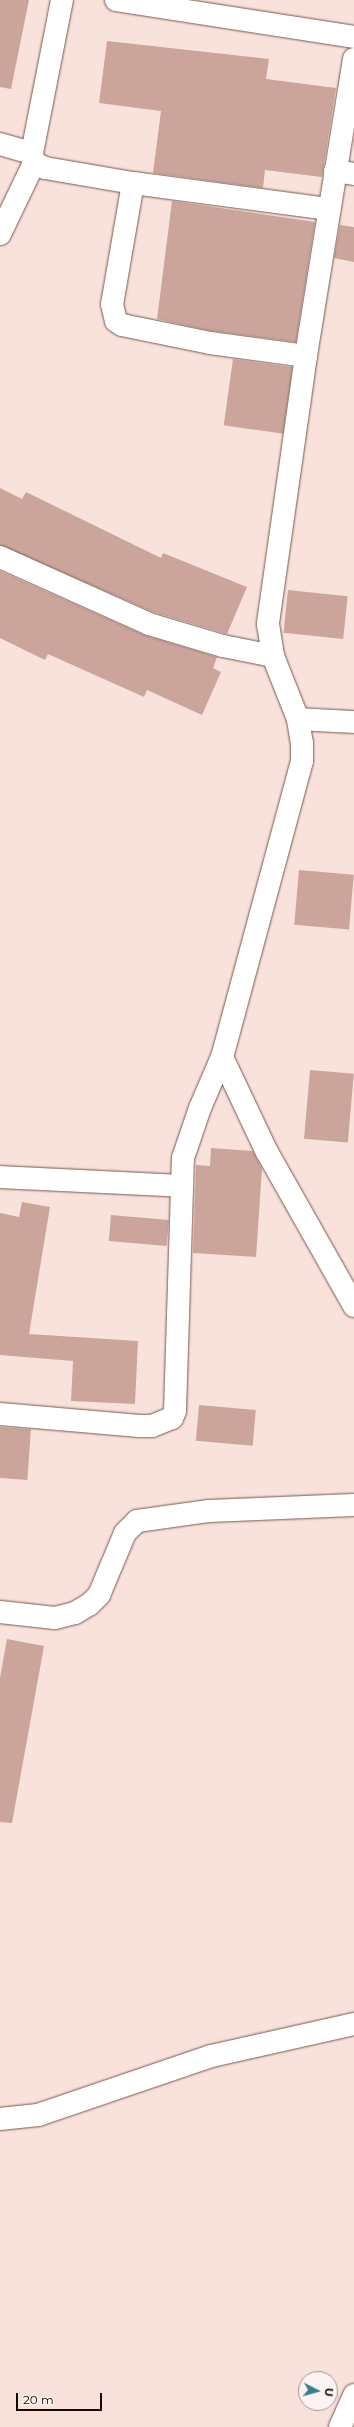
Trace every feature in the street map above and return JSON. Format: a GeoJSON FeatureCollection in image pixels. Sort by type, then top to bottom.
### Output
{"type":"FeatureCollection","features":[{"type":"Feature","properties":{"kind":"street"},"geometry":{"type":"LineString","coordinates":[[2,224],[33,158],[62,0]]}},
{"type":"Feature","properties":{"kind":"street"},"geometry":{"type":"LineString","coordinates":[[116,0],[354,37]]}},
{"type":"Feature","properties":{"kind":"street"},"geometry":{"type":"LineString","coordinates":[[0,1414],[152,1426],[172,1418],[175,1411],[183,1158],[200,1108],[222,1057],[302,761],[302,743],[298,719],[273,656],[268,624],[269,603],[329,210],[345,172],[354,59]]}},
{"type":"Feature","properties":{"kind":"street"},"geometry":{"type":"LineString","coordinates":[[0,144],[33,158],[45,168],[133,183],[329,210]]}},
{"type":"Feature","properties":{"kind":"street"},"geometry":{"type":"LineString","coordinates":[[133,183],[112,304],[113,317],[122,325],[210,343],[306,356]]}},
{"type":"Feature","properties":{"kind":"street"},"geometry":{"type":"LineString","coordinates":[[0,557],[149,624],[223,646],[273,656]]}},
{"type":"Feature","properties":{"kind":"street"},"geometry":{"type":"LineString","coordinates":[[298,719],[354,722]]}},
{"type":"Feature","properties":{"kind":"street"},"geometry":{"type":"LineString","coordinates":[[222,1057],[267,1152],[354,1306]]}},
{"type":"Feature","properties":{"kind":"street"},"geometry":{"type":"LineString","coordinates":[[0,1177],[181,1186]]}},
{"type":"Feature","properties":{"kind":"street"},"geometry":{"type":"LineString","coordinates":[[0,1612],[55,1618],[75,1614],[100,1595],[125,1533],[137,1522],[210,1511],[354,1505]]}},
{"type":"Feature","properties":{"kind":"street"},"geometry":{"type":"LineString","coordinates":[[0,2119],[38,2115],[211,2056],[354,2024]]}},
{"type":"Feature","properties":{"kind":"street"},"geometry":{"type":"LineString","coordinates":[[340,2427],[354,2395]]}},
{"type":"Feature","properties":{"kind":"building"},"geometry":{"type":"Polygon","coordinates":[[[0,0],[29,0],[11,89],[0,87],[0,0]]]}},
{"type":"Feature","properties":{"kind":"building"},"geometry":{"type":"Polygon","coordinates":[[[107,41],[269,59],[266,79],[336,88],[322,177],[265,170],[263,188],[153,173],[161,111],[99,103],[107,41]]]}},
{"type":"Feature","properties":{"kind":"building"},"geometry":{"type":"Polygon","coordinates":[[[172,201],[315,222],[296,342],[206,330],[157,319],[172,201]]]}},
{"type":"Feature","properties":{"kind":"building"},"geometry":{"type":"Polygon","coordinates":[[[340,225],[354,227],[354,262],[334,258],[340,225]]]}},
{"type":"Feature","properties":{"kind":"building"},"geometry":{"type":"Polygon","coordinates":[[[233,359],[292,367],[283,434],[224,425],[233,359]]]}},
{"type":"Feature","properties":{"kind":"building"},"geometry":{"type":"Polygon","coordinates":[[[0,488],[22,499],[26,492],[161,558],[163,553],[247,587],[227,634],[153,612],[0,545],[0,488]]]}},
{"type":"Feature","properties":{"kind":"building"},"geometry":{"type":"Polygon","coordinates":[[[0,571],[144,635],[217,657],[213,668],[221,672],[202,715],[147,690],[144,697],[48,654],[45,660],[0,638],[0,571]]]}},
{"type":"Feature","properties":{"kind":"building"},"geometry":{"type":"Polygon","coordinates":[[[288,590],[348,596],[343,639],[284,633],[288,590]]]}},
{"type":"Feature","properties":{"kind":"building"},"geometry":{"type":"Polygon","coordinates":[[[299,870],[354,875],[349,930],[294,925],[299,870]]]}},
{"type":"Feature","properties":{"kind":"building"},"geometry":{"type":"Polygon","coordinates":[[[310,1070],[354,1074],[348,1143],[304,1139],[310,1070]]]}},
{"type":"Feature","properties":{"kind":"building"},"geometry":{"type":"Polygon","coordinates":[[[211,1148],[253,1151],[262,1169],[256,1257],[193,1253],[196,1165],[210,1166],[211,1148]]]}},
{"type":"Feature","properties":{"kind":"building"},"geometry":{"type":"Polygon","coordinates":[[[22,1202],[50,1207],[29,1334],[138,1341],[135,1404],[71,1401],[73,1361],[0,1355],[0,1213],[19,1217],[22,1202]]]}},
{"type":"Feature","properties":{"kind":"building"},"geometry":{"type":"Polygon","coordinates":[[[111,1215],[169,1220],[167,1246],[109,1241],[111,1215]]]}},
{"type":"Feature","properties":{"kind":"building"},"geometry":{"type":"Polygon","coordinates":[[[199,1405],[256,1410],[253,1446],[196,1441],[199,1405]]]}},
{"type":"Feature","properties":{"kind":"building"},"geometry":{"type":"Polygon","coordinates":[[[0,1427],[31,1429],[27,1480],[0,1478],[0,1427]]]}},
{"type":"Feature","properties":{"kind":"building"},"geometry":{"type":"Polygon","coordinates":[[[7,1639],[44,1646],[12,1823],[0,1822],[0,1678],[7,1639]]]}}]}
